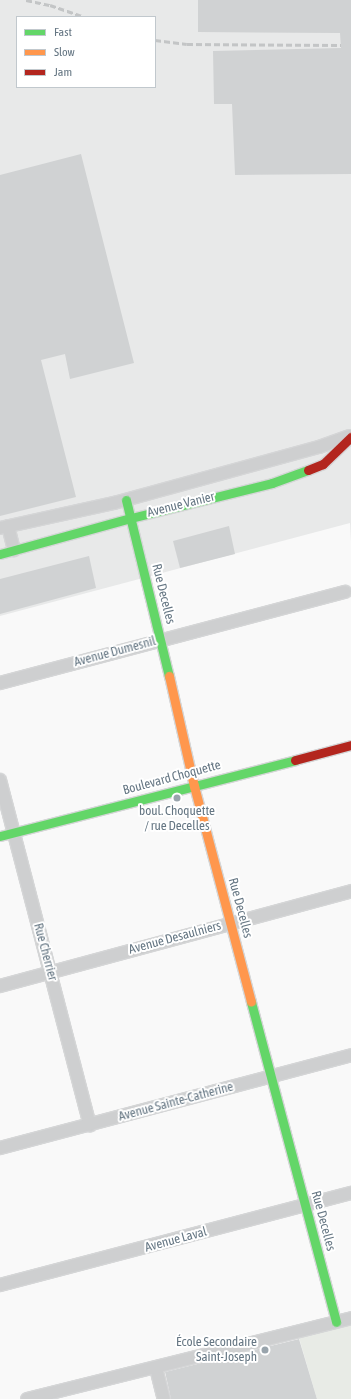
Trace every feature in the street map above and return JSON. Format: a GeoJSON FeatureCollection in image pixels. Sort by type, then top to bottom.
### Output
{"type":"FeatureCollection","features":[{"type":"Feature","properties":{"kind":"street","name":"Avenue Vanier"},"geometry":{"type":"LineString","coordinates":[[4,527],[126,500],[319,447],[351,436]]}},
{"type":"Feature","properties":{"kind":"street","name":"Avenue Vanier"},"geometry":{"type":"LineString","coordinates":[[0,554],[130,518],[272,483],[323,464],[351,436]]}},
{"type":"Feature","properties":{"kind":"street"},"geometry":{"type":"LineString","coordinates":[[205,479],[207,498]]}},
{"type":"Feature","properties":{"kind":"street","name":"Rue Decelles"},"geometry":{"type":"LineString","coordinates":[[126,500],[161,640],[194,786],[336,1322]]}},
{"type":"Feature","properties":{"kind":"street"},"geometry":{"type":"LineString","coordinates":[[4,527],[14,550]]}},
{"type":"Feature","properties":{"kind":"street","name":"Avenue Dumesnil"},"geometry":{"type":"LineString","coordinates":[[0,683],[345,592]]}},
{"type":"Feature","properties":{"kind":"street","name":"Boulevard Choquette"},"geometry":{"type":"LineString","coordinates":[[0,836],[351,745]]}},
{"type":"Feature","properties":{"kind":"street","name":"Rue Cherrier"},"geometry":{"type":"LineString","coordinates":[[0,780],[90,1125]]}},
{"type":"Feature","properties":{"kind":"street","name":"Avenue Desaulniers"},"geometry":{"type":"LineString","coordinates":[[0,986],[351,892]]}},
{"type":"Feature","properties":{"kind":"street","name":"Avenue Sainte-Catherine"},"geometry":{"type":"LineString","coordinates":[[0,1148],[351,1055]]}},
{"type":"Feature","properties":{"kind":"street","name":"Avenue Laval"},"geometry":{"type":"LineString","coordinates":[[0,1285],[351,1193]]}},
{"type":"Feature","properties":{"kind":"street"},"geometry":{"type":"LineString","coordinates":[[27,1399],[156,1368],[351,1318]]}},
{"type":"Feature","properties":{"kind":"street"},"geometry":{"type":"LineString","coordinates":[[156,1368],[164,1399]]}},
{"type":"Feature","properties":{"kind":"shaded area"},"geometry":{"type":"Polygon","coordinates":[[[0,0],[351,0],[351,542],[350,523],[0,616],[0,0]]]}},
{"type":"Feature","properties":{"kind":"shaded area"},"geometry":{"type":"Polygon","coordinates":[[[351,1318],[351,1399],[317,1399],[297,1331],[351,1318]]]}},
{"type":"Feature","properties":{"kind":"building"},"geometry":{"type":"Polygon","coordinates":[[[198,0],[351,0],[351,174],[235,175],[232,104],[214,104],[213,51],[341,48],[340,33],[198,32],[198,0]]]}},
{"type":"Feature","properties":{"kind":"building"},"geometry":{"type":"Polygon","coordinates":[[[81,154],[134,363],[70,379],[65,354],[41,360],[76,497],[0,516],[0,175],[81,154]]]}},
{"type":"Feature","properties":{"kind":"building"},"geometry":{"type":"Polygon","coordinates":[[[229,526],[235,554],[180,568],[173,541],[229,526]]]}},
{"type":"Feature","properties":{"kind":"building"},"geometry":{"type":"Polygon","coordinates":[[[89,556],[96,588],[0,614],[0,579],[89,556]]]}},
{"type":"Feature","properties":{"kind":"building","name":"École Secondaire Saint-Joseph"},"geometry":{"type":"Polygon","coordinates":[[[299,1339],[317,1399],[171,1399],[165,1372],[299,1339]]]}},
{"type":"Feature","properties":{"kind":"railway"},"geometry":{"type":"LineString","coordinates":[[26,0],[50,5],[81,16]]}},
{"type":"Feature","properties":{"kind":"railway"},"geometry":{"type":"LineString","coordinates":[[156,40],[187,44],[341,45]]}},
{"type":"Feature","properties":{"kind":"traffic: fast"},"geometry":{"type":"LineString","coordinates":[[0,554],[131,518],[272,483],[308,470]]}},
{"type":"Feature","properties":{"kind":"traffic: fast"},"geometry":{"type":"LineString","coordinates":[[126,500],[169,676]]}},
{"type":"Feature","properties":{"kind":"traffic: fast"},"geometry":{"type":"LineString","coordinates":[[0,836],[295,760]]}},
{"type":"Feature","properties":{"kind":"traffic: fast"},"geometry":{"type":"LineString","coordinates":[[251,1002],[336,1322]]}},
{"type":"Feature","properties":{"kind":"traffic: slow"},"geometry":{"type":"LineString","coordinates":[[169,676],[194,786],[251,1002]]}},
{"type":"Feature","properties":{"kind":"traffic: jam"},"geometry":{"type":"LineString","coordinates":[[308,470],[323,464],[351,437]]}},
{"type":"Feature","properties":{"kind":"traffic: jam"},"geometry":{"type":"LineString","coordinates":[[295,760],[351,745]]}},
{"type":"Feature","properties":{"kind":"place","name":"boul. Choquette / rue Decelles"},"geometry":{"type":"Point","coordinates":[177,798]}},
{"type":"Feature","properties":{"kind":"place","name":"École Secondaire Saint-Joseph"},"geometry":{"type":"Point","coordinates":[265,1350]}}]}
